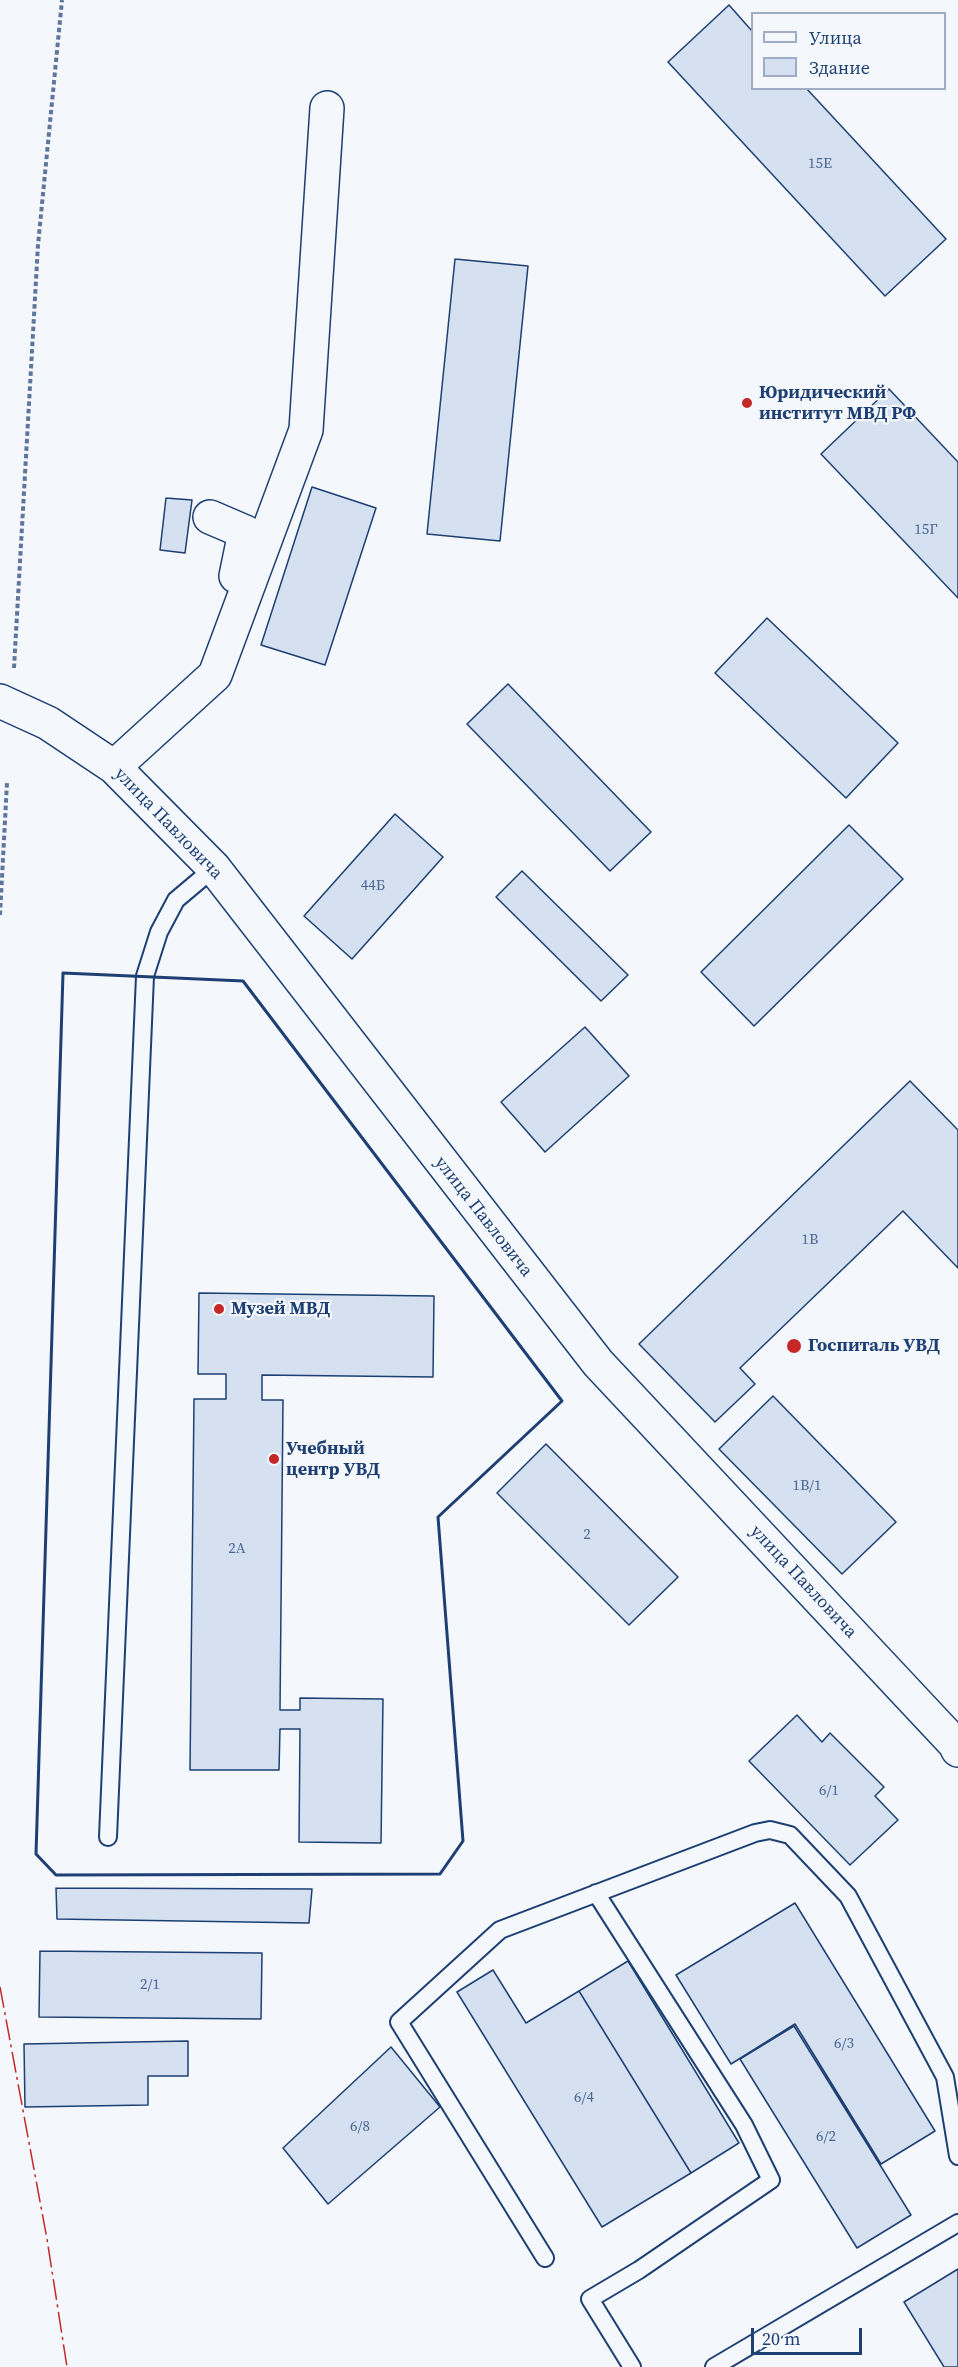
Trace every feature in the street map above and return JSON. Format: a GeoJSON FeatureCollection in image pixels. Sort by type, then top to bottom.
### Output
{"type":"FeatureCollection","features":[{"type":"Feature","properties":{"kind":"street"},"geometry":{"type":"LineString","coordinates":[[114,767],[215,675],[306,430],[327,108]]}},
{"type":"Feature","properties":{"kind":"street"},"geometry":{"type":"LineString","coordinates":[[210,517],[245,532],[215,675]]}},
{"type":"Feature","properties":{"kind":"street","name":"улица Павловича"},"geometry":{"type":"LineString","coordinates":[[7,688],[48,723],[114,767],[214,868],[598,1364],[957,1745]]}},
{"type":"Feature","properties":{"kind":"lane"},"geometry":{"type":"LineString","coordinates":[[108,1837],[145,976],[159,932],[176,900],[214,868]]}},
{"type":"Feature","properties":{"kind":"lane"},"geometry":{"type":"LineString","coordinates":[[545,2258],[399,2022],[500,1930],[755,1833],[770,1830],[790,1835],[848,1896],[945,2077],[958,2156]]}},
{"type":"Feature","properties":{"kind":"lane"},"geometry":{"type":"LineString","coordinates":[[596,1893],[744,2125],[771,2181],[639,2270],[590,2299],[632,2367]]}},
{"type":"Feature","properties":{"kind":"lane"},"geometry":{"type":"LineString","coordinates":[[714,2367],[958,2223]]}},
{"type":"Feature","properties":{"kind":"path"},"geometry":{"type":"LineString","coordinates":[[7,688],[39,245],[62,0]]}},
{"type":"Feature","properties":{"kind":"path"},"geometry":{"type":"LineString","coordinates":[[0,915],[7,783]]}},
{"type":"Feature","properties":{"kind":"building"},"geometry":{"type":"Polygon","coordinates":[[[729,5],[751,30],[751,90],[808,90],[946,239],[885,296],[668,62],[729,5]]]}},
{"type":"Feature","properties":{"kind":"building"},"geometry":{"type":"Polygon","coordinates":[[[455,259],[528,266],[500,541],[427,534],[455,259]]]}},
{"type":"Feature","properties":{"kind":"building"},"geometry":{"type":"Polygon","coordinates":[[[889,389],[958,462],[958,598],[821,454],[889,389]]]}},
{"type":"Feature","properties":{"kind":"building"},"geometry":{"type":"Polygon","coordinates":[[[312,487],[376,508],[325,665],[261,645],[312,487]]]}},
{"type":"Feature","properties":{"kind":"building"},"geometry":{"type":"Polygon","coordinates":[[[166,498],[192,500],[185,553],[160,550],[166,498]]]}},
{"type":"Feature","properties":{"kind":"building"},"geometry":{"type":"Polygon","coordinates":[[[767,618],[898,743],[846,798],[715,673],[767,618]]]}},
{"type":"Feature","properties":{"kind":"building"},"geometry":{"type":"Polygon","coordinates":[[[508,684],[651,832],[610,871],[467,724],[508,684]]]}},
{"type":"Feature","properties":{"kind":"building"},"geometry":{"type":"Polygon","coordinates":[[[395,814],[443,857],[352,959],[304,916],[395,814]]]}},
{"type":"Feature","properties":{"kind":"building"},"geometry":{"type":"Polygon","coordinates":[[[849,825],[903,879],[754,1026],[701,972],[849,825]]]}},
{"type":"Feature","properties":{"kind":"building"},"geometry":{"type":"Polygon","coordinates":[[[522,871],[628,975],[601,1001],[496,897],[522,871]]]}},
{"type":"Feature","properties":{"kind":"building"},"geometry":{"type":"Polygon","coordinates":[[[585,1027],[629,1076],[545,1152],[501,1102],[585,1027]]]}},
{"type":"Feature","properties":{"kind":"building"},"geometry":{"type":"Polygon","coordinates":[[[910,1081],[958,1130],[958,1268],[903,1211],[740,1368],[755,1384],[715,1422],[639,1344],[910,1081]]]}},
{"type":"Feature","properties":{"kind":"building"},"geometry":{"type":"Polygon","coordinates":[[[199,1293],[434,1296],[433,1377],[262,1375],[262,1400],[283,1400],[280,1710],[300,1710],[300,1698],[383,1699],[381,1843],[299,1842],[300,1729],[280,1729],[279,1770],[190,1770],[194,1399],[226,1399],[226,1374],[198,1374],[199,1293]]]}},
{"type":"Feature","properties":{"kind":"building"},"geometry":{"type":"Polygon","coordinates":[[[773,1396],[896,1522],[842,1574],[719,1449],[773,1396]]]}},
{"type":"Feature","properties":{"kind":"building"},"geometry":{"type":"Polygon","coordinates":[[[546,1444],[678,1577],[629,1625],[497,1493],[546,1444]]]}},
{"type":"Feature","properties":{"kind":"building"},"geometry":{"type":"Polygon","coordinates":[[[797,1715],[822,1742],[830,1733],[884,1787],[875,1796],[898,1820],[850,1865],[749,1761],[797,1715]]]}},
{"type":"Feature","properties":{"kind":"building"},"geometry":{"type":"Polygon","coordinates":[[[56,1888],[312,1889],[309,1923],[57,1919],[56,1888]]]}},
{"type":"Feature","properties":{"kind":"building"},"geometry":{"type":"Polygon","coordinates":[[[795,1903],[935,2131],[881,2164],[795,2024],[731,2064],[676,1975],[795,1903]]]}},
{"type":"Feature","properties":{"kind":"building"},"geometry":{"type":"Polygon","coordinates":[[[40,1951],[262,1953],[261,2019],[39,2017],[40,1951]]]}},
{"type":"Feature","properties":{"kind":"building"},"geometry":{"type":"Polygon","coordinates":[[[628,1961],[739,2143],[691,2173],[579,1991],[628,1961]]]}},
{"type":"Feature","properties":{"kind":"building"},"geometry":{"type":"Polygon","coordinates":[[[493,1970],[526,2023],[579,1991],[691,2173],[602,2227],[457,1992],[493,1970]]]}},
{"type":"Feature","properties":{"kind":"building"},"geometry":{"type":"Polygon","coordinates":[[[794,2026],[911,2215],[857,2248],[740,2059],[794,2026]]]}},
{"type":"Feature","properties":{"kind":"building"},"geometry":{"type":"Polygon","coordinates":[[[188,2041],[188,2076],[148,2076],[148,2105],[25,2107],[24,2044],[188,2041]]]}},
{"type":"Feature","properties":{"kind":"building"},"geometry":{"type":"Polygon","coordinates":[[[391,2047],[440,2107],[328,2204],[283,2148],[391,2047]]]}},
{"type":"Feature","properties":{"kind":"building"},"geometry":{"type":"Polygon","coordinates":[[[958,2269],[958,2367],[944,2367],[904,2302],[958,2269]]]}},
{"type":"Feature","properties":{"kind":"wall"},"geometry":{"type":"LineString","coordinates":[[63,973],[243,981],[562,1401],[438,1517],[463,1841],[440,1874],[56,1875],[36,1854],[63,973]]}},
{"type":"Feature","properties":{"kind":"power"},"geometry":{"type":"LineString","coordinates":[[0,1987],[47,2239],[67,2367]]}},
{"type":"Feature","properties":{"kind":"place","name":"Юридический институт МВД РФ"},"geometry":{"type":"Point","coordinates":[747,403]}},
{"type":"Feature","properties":{"kind":"place","name":"Музей МВД"},"geometry":{"type":"Point","coordinates":[219,1309]}},
{"type":"Feature","properties":{"kind":"place","name":"Госпиталь УВД"},"geometry":{"type":"Point","coordinates":[794,1346]}},
{"type":"Feature","properties":{"kind":"place","name":"Учебный центр УВД"},"geometry":{"type":"Point","coordinates":[274,1459]}}]}
